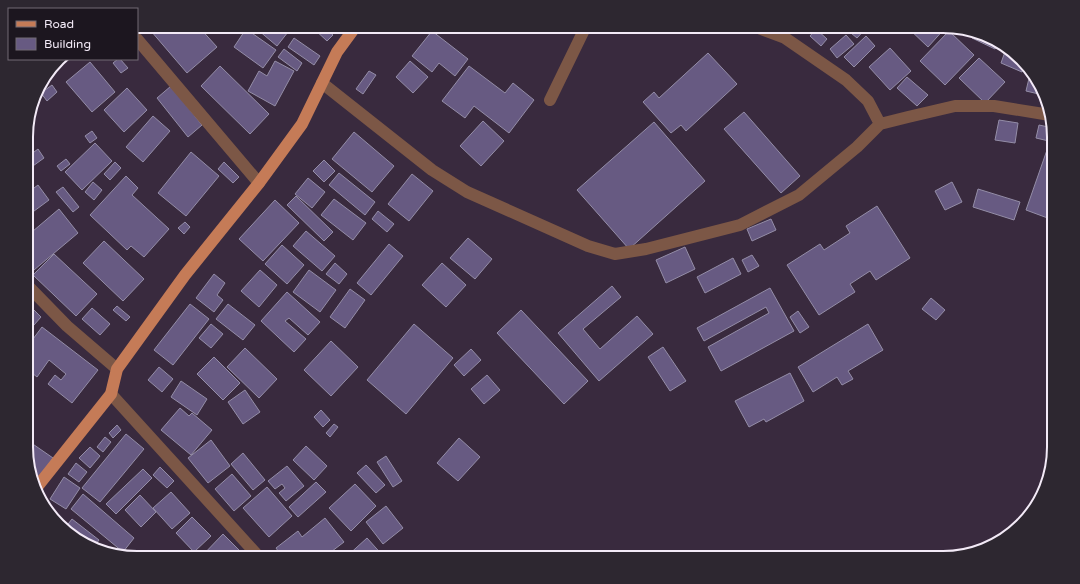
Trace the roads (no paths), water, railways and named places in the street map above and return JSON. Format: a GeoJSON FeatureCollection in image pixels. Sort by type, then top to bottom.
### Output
{"type":"FeatureCollection","features":[{"type":"Feature","properties":{"kind":"main road"},"geometry":{"type":"LineString","coordinates":[[40,483],[111,394],[117,368],[185,275],[259,183],[302,124],[336,52],[351,33]]}},
{"type":"Feature","properties":{"kind":"street"},"geometry":{"type":"LineString","coordinates":[[550,100],[583,33]]}},
{"type":"Feature","properties":{"kind":"street"},"geometry":{"type":"LineString","coordinates":[[772,33],[785,38],[846,80],[868,101],[880,124]]}},
{"type":"Feature","properties":{"kind":"street"},"geometry":{"type":"LineString","coordinates":[[138,40],[259,183]]}},
{"type":"Feature","properties":{"kind":"street"},"geometry":{"type":"LineString","coordinates":[[322,84],[432,170],[467,192],[588,246],[615,254],[646,250],[740,224],[799,195],[857,147],[880,124],[955,106],[994,106],[1044,113]]}},
{"type":"Feature","properties":{"kind":"street"},"geometry":{"type":"LineString","coordinates":[[33,291],[68,326],[117,368]]}},
{"type":"Feature","properties":{"kind":"street"},"geometry":{"type":"LineString","coordinates":[[111,394],[254,551]]}}]}
